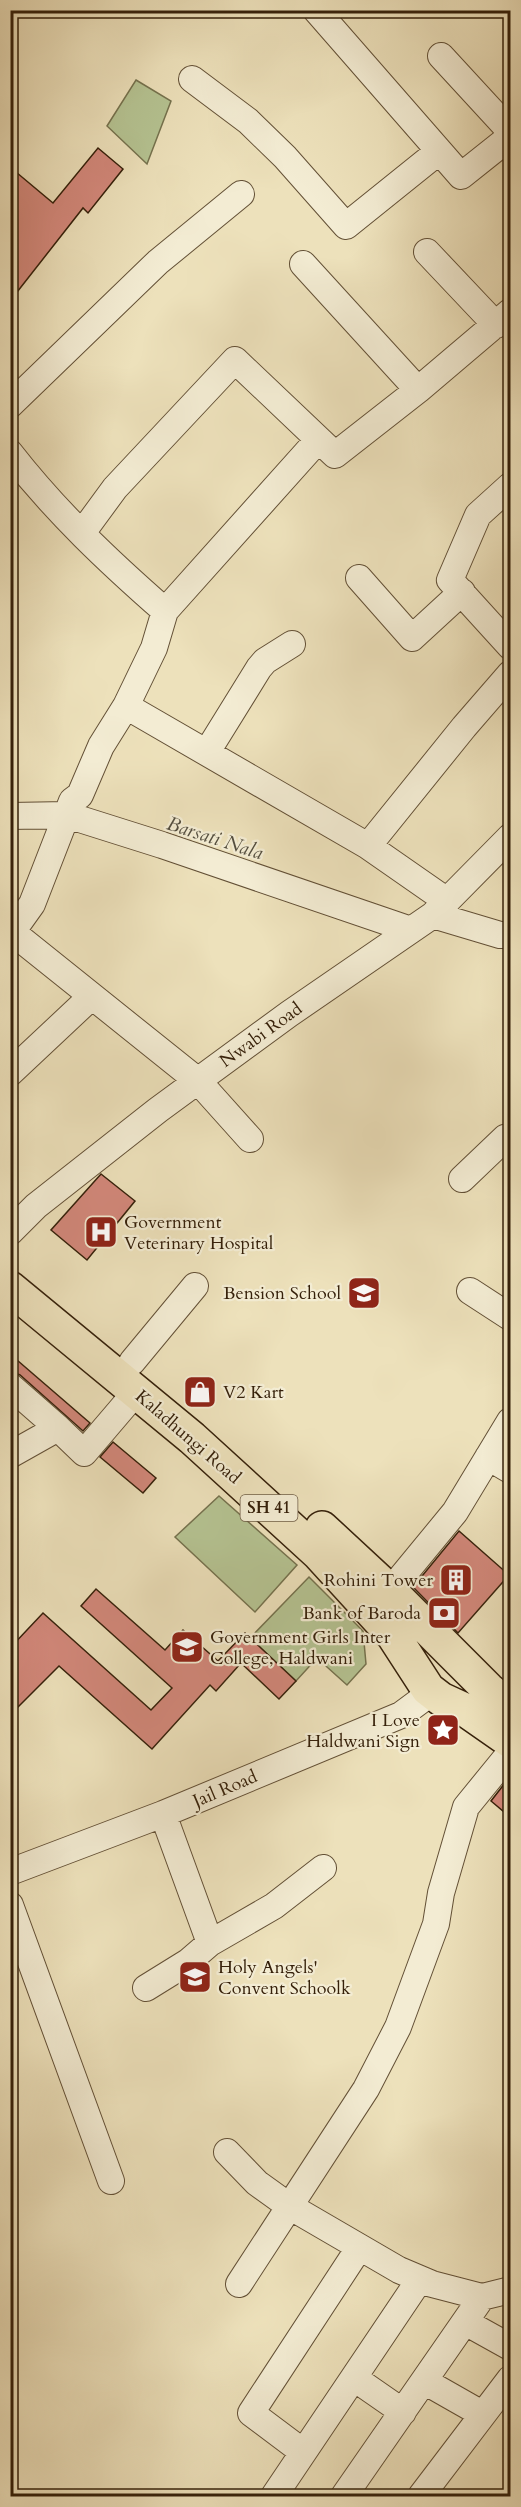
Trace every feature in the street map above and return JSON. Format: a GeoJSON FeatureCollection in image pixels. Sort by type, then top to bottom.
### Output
{"type":"FeatureCollection","features":[{"type":"Feature","properties":{"kind":"main road","name":"Kaladhungi Road"},"geometry":{"type":"LineString","coordinates":[[10,1262],[134,1377],[192,1438],[319,1554],[393,1635],[424,1681],[488,1703]]}},
{"type":"Feature","properties":{"kind":"main road","name":"Kaladhungi Road"},"geometry":{"type":"LineString","coordinates":[[10,1288],[256,1466],[390,1591],[442,1644],[488,1703],[510,1741]]}},
{"type":"Feature","properties":{"kind":"main road"},"geometry":{"type":"LineString","coordinates":[[424,1681],[426,1653],[442,1644]]}},
{"type":"Feature","properties":{"kind":"street"},"geometry":{"type":"LineString","coordinates":[[316,10],[461,176],[510,137]]}},
{"type":"Feature","properties":{"kind":"street"},"geometry":{"type":"LineString","coordinates":[[441,57],[510,131]]}},
{"type":"Feature","properties":{"kind":"street"},"geometry":{"type":"LineString","coordinates":[[192,80],[248,121],[285,157],[346,226],[438,152]]}},
{"type":"Feature","properties":{"kind":"street"},"geometry":{"type":"LineString","coordinates":[[10,405],[158,262],[241,194]]}},
{"type":"Feature","properties":{"kind":"street"},"geometry":{"type":"LineString","coordinates":[[82,533],[115,488],[236,360],[335,455],[418,390],[503,319],[428,252]]}},
{"type":"Feature","properties":{"kind":"street"},"geometry":{"type":"LineString","coordinates":[[303,264],[418,390]]}},
{"type":"Feature","properties":{"kind":"street"},"geometry":{"type":"LineString","coordinates":[[250,1139],[198,1081],[11,931],[32,904],[70,808],[80,795],[101,746],[126,706],[154,648],[165,611],[318,440]]}},
{"type":"Feature","properties":{"kind":"street"},"geometry":{"type":"LineString","coordinates":[[10,453],[50,502],[122,574],[165,611]]}},
{"type":"Feature","properties":{"kind":"street"},"geometry":{"type":"LineString","coordinates":[[510,486],[478,515],[450,580],[510,646]]}},
{"type":"Feature","properties":{"kind":"street"},"geometry":{"type":"LineString","coordinates":[[359,578],[412,638],[462,592]]}},
{"type":"Feature","properties":{"kind":"street"},"geometry":{"type":"LineString","coordinates":[[207,753],[259,668],[265,661],[292,644]]}},
{"type":"Feature","properties":{"kind":"street"},"geometry":{"type":"LineString","coordinates":[[368,846],[510,674]]}},
{"type":"Feature","properties":{"kind":"street"},"geometry":{"type":"LineString","coordinates":[[126,706],[368,846],[440,908],[500,935],[510,935]]}},
{"type":"Feature","properties":{"kind":"street"},"geometry":{"type":"LineString","coordinates":[[10,816],[70,808],[162,845],[411,930]]}},
{"type":"Feature","properties":{"kind":"street","name":"Nwabi Road"},"geometry":{"type":"LineString","coordinates":[[10,1232],[36,1206],[198,1081],[440,908],[510,837]]}},
{"type":"Feature","properties":{"kind":"street"},"geometry":{"type":"LineString","coordinates":[[10,1073],[91,997]]}},
{"type":"Feature","properties":{"kind":"street"},"geometry":{"type":"LineString","coordinates":[[462,1179],[505,1138],[510,1140]]}},
{"type":"Feature","properties":{"kind":"street"},"geometry":{"type":"LineString","coordinates":[[10,1386],[84,1453],[195,1286]]}},
{"type":"Feature","properties":{"kind":"street"},"geometry":{"type":"LineString","coordinates":[[470,1291],[510,1317]]}},
{"type":"Feature","properties":{"kind":"street"},"geometry":{"type":"LineString","coordinates":[[390,1591],[455,1512],[510,1421]]}},
{"type":"Feature","properties":{"kind":"street"},"geometry":{"type":"LineString","coordinates":[[10,1455],[57,1428]]}},
{"type":"Feature","properties":{"kind":"street"},"geometry":{"type":"LineString","coordinates":[[488,1457],[510,1470]]}},
{"type":"Feature","properties":{"kind":"street","name":"Jail Road"},"geometry":{"type":"LineString","coordinates":[[11,1869],[163,1814],[401,1715],[424,1681]]}},
{"type":"Feature","properties":{"kind":"street"},"geometry":{"type":"LineString","coordinates":[[239,2284],[366,2089],[398,2027],[436,1924],[441,1893],[466,1807],[510,1753]]}},
{"type":"Feature","properties":{"kind":"street"},"geometry":{"type":"LineString","coordinates":[[163,1814],[210,1943]]}},
{"type":"Feature","properties":{"kind":"street"},"geometry":{"type":"LineString","coordinates":[[146,1988],[188,1962],[210,1943],[274,1906],[323,1868]]}},
{"type":"Feature","properties":{"kind":"street"},"geometry":{"type":"LineString","coordinates":[[10,1905],[111,2181]]}},
{"type":"Feature","properties":{"kind":"street"},"geometry":{"type":"LineString","coordinates":[[227,2152],[257,2183],[289,2206],[359,2248],[420,2279],[482,2297],[510,2290]]}},
{"type":"Feature","properties":{"kind":"street"},"geometry":{"type":"LineString","coordinates":[[303,2452],[251,2413],[359,2248]]}},
{"type":"Feature","properties":{"kind":"street"},"geometry":{"type":"LineString","coordinates":[[274,2496],[420,2279]]}},
{"type":"Feature","properties":{"kind":"street"},"geometry":{"type":"LineString","coordinates":[[344,2496],[482,2297]]}},
{"type":"Feature","properties":{"kind":"street"},"geometry":{"type":"LineString","coordinates":[[465,2322],[510,2347]]}},
{"type":"Feature","properties":{"kind":"street"},"geometry":{"type":"LineString","coordinates":[[354,2378],[404,2412]]}},
{"type":"Feature","properties":{"kind":"street"},"geometry":{"type":"LineString","coordinates":[[421,2496],[510,2379]]}},
{"type":"Feature","properties":{"kind":"street"},"geometry":{"type":"LineString","coordinates":[[424,2382],[482,2414]]}},
{"type":"Feature","properties":{"kind":"green space"},"geometry":{"type":"Polygon","coordinates":[[[136,80],[171,101],[147,164],[107,126],[136,80]]]}},
{"type":"Feature","properties":{"kind":"green space"},"geometry":{"type":"Polygon","coordinates":[[[219,1496],[297,1565],[255,1612],[175,1537],[219,1496]]]}},
{"type":"Feature","properties":{"kind":"green space"},"geometry":{"type":"Polygon","coordinates":[[[309,1577],[363,1631],[366,1664],[347,1685],[317,1658],[296,1681],[250,1638],[309,1577]]]}},
{"type":"Feature","properties":{"kind":"building"},"geometry":{"type":"Polygon","coordinates":[[[98,148],[123,169],[88,213],[83,208],[10,301],[10,167],[53,203],[98,148]]]}},
{"type":"Feature","properties":{"kind":"building"},"geometry":{"type":"Polygon","coordinates":[[[101,1174],[135,1201],[87,1260],[51,1230],[101,1174]]]}},
{"type":"Feature","properties":{"kind":"building"},"geometry":{"type":"Polygon","coordinates":[[[10,1354],[90,1423],[83,1431],[20,1375],[10,1371],[10,1354]]]}},
{"type":"Feature","properties":{"kind":"building"},"geometry":{"type":"Polygon","coordinates":[[[113,1442],[156,1478],[143,1493],[100,1457],[113,1442]]]}},
{"type":"Feature","properties":{"kind":"building","name":"Rohini Tower"},"geometry":{"type":"Polygon","coordinates":[[[459,1531],[509,1575],[458,1633],[413,1587],[459,1531]]]}},
{"type":"Feature","properties":{"kind":"building"},"geometry":{"type":"Polygon","coordinates":[[[96,1589],[165,1650],[183,1630],[218,1661],[245,1633],[296,1681],[279,1699],[241,1663],[216,1691],[210,1685],[152,1749],[59,1666],[10,1715],[10,1648],[43,1613],[151,1710],[172,1688],[81,1606],[96,1589]]]}},
{"type":"Feature","properties":{"kind":"building"},"geometry":{"type":"Polygon","coordinates":[[[505,1783],[510,1789],[510,1817],[491,1801],[505,1783]]]}},
{"type":"Feature","properties":{"kind":"place","name":"Government Veterinary Hospital"},"geometry":{"type":"Point","coordinates":[101,1232]}},
{"type":"Feature","properties":{"kind":"place","name":"Bension School"},"geometry":{"type":"Point","coordinates":[364,1293]}},
{"type":"Feature","properties":{"kind":"place","name":"V2 Kart"},"geometry":{"type":"Point","coordinates":[200,1392]}},
{"type":"Feature","properties":{"kind":"place","name":"Rohini Tower"},"geometry":{"type":"Point","coordinates":[456,1580]}},
{"type":"Feature","properties":{"kind":"place","name":"Bank of Baroda"},"geometry":{"type":"Point","coordinates":[444,1613]}},
{"type":"Feature","properties":{"kind":"place","name":"Government Girls Inter College, Haldwani"},"geometry":{"type":"Point","coordinates":[187,1647]}},
{"type":"Feature","properties":{"kind":"place","name":"I Love Haldwani Sign"},"geometry":{"type":"Point","coordinates":[443,1730]}},
{"type":"Feature","properties":{"kind":"place","name":"Holy Angels' Convent Schoolk"},"geometry":{"type":"Point","coordinates":[195,1977]}},
{"type":"Feature","properties":{"kind":"water label","name":"Barsati Nala"},"geometry":{"type":"Point","coordinates":[215,838]}}]}
